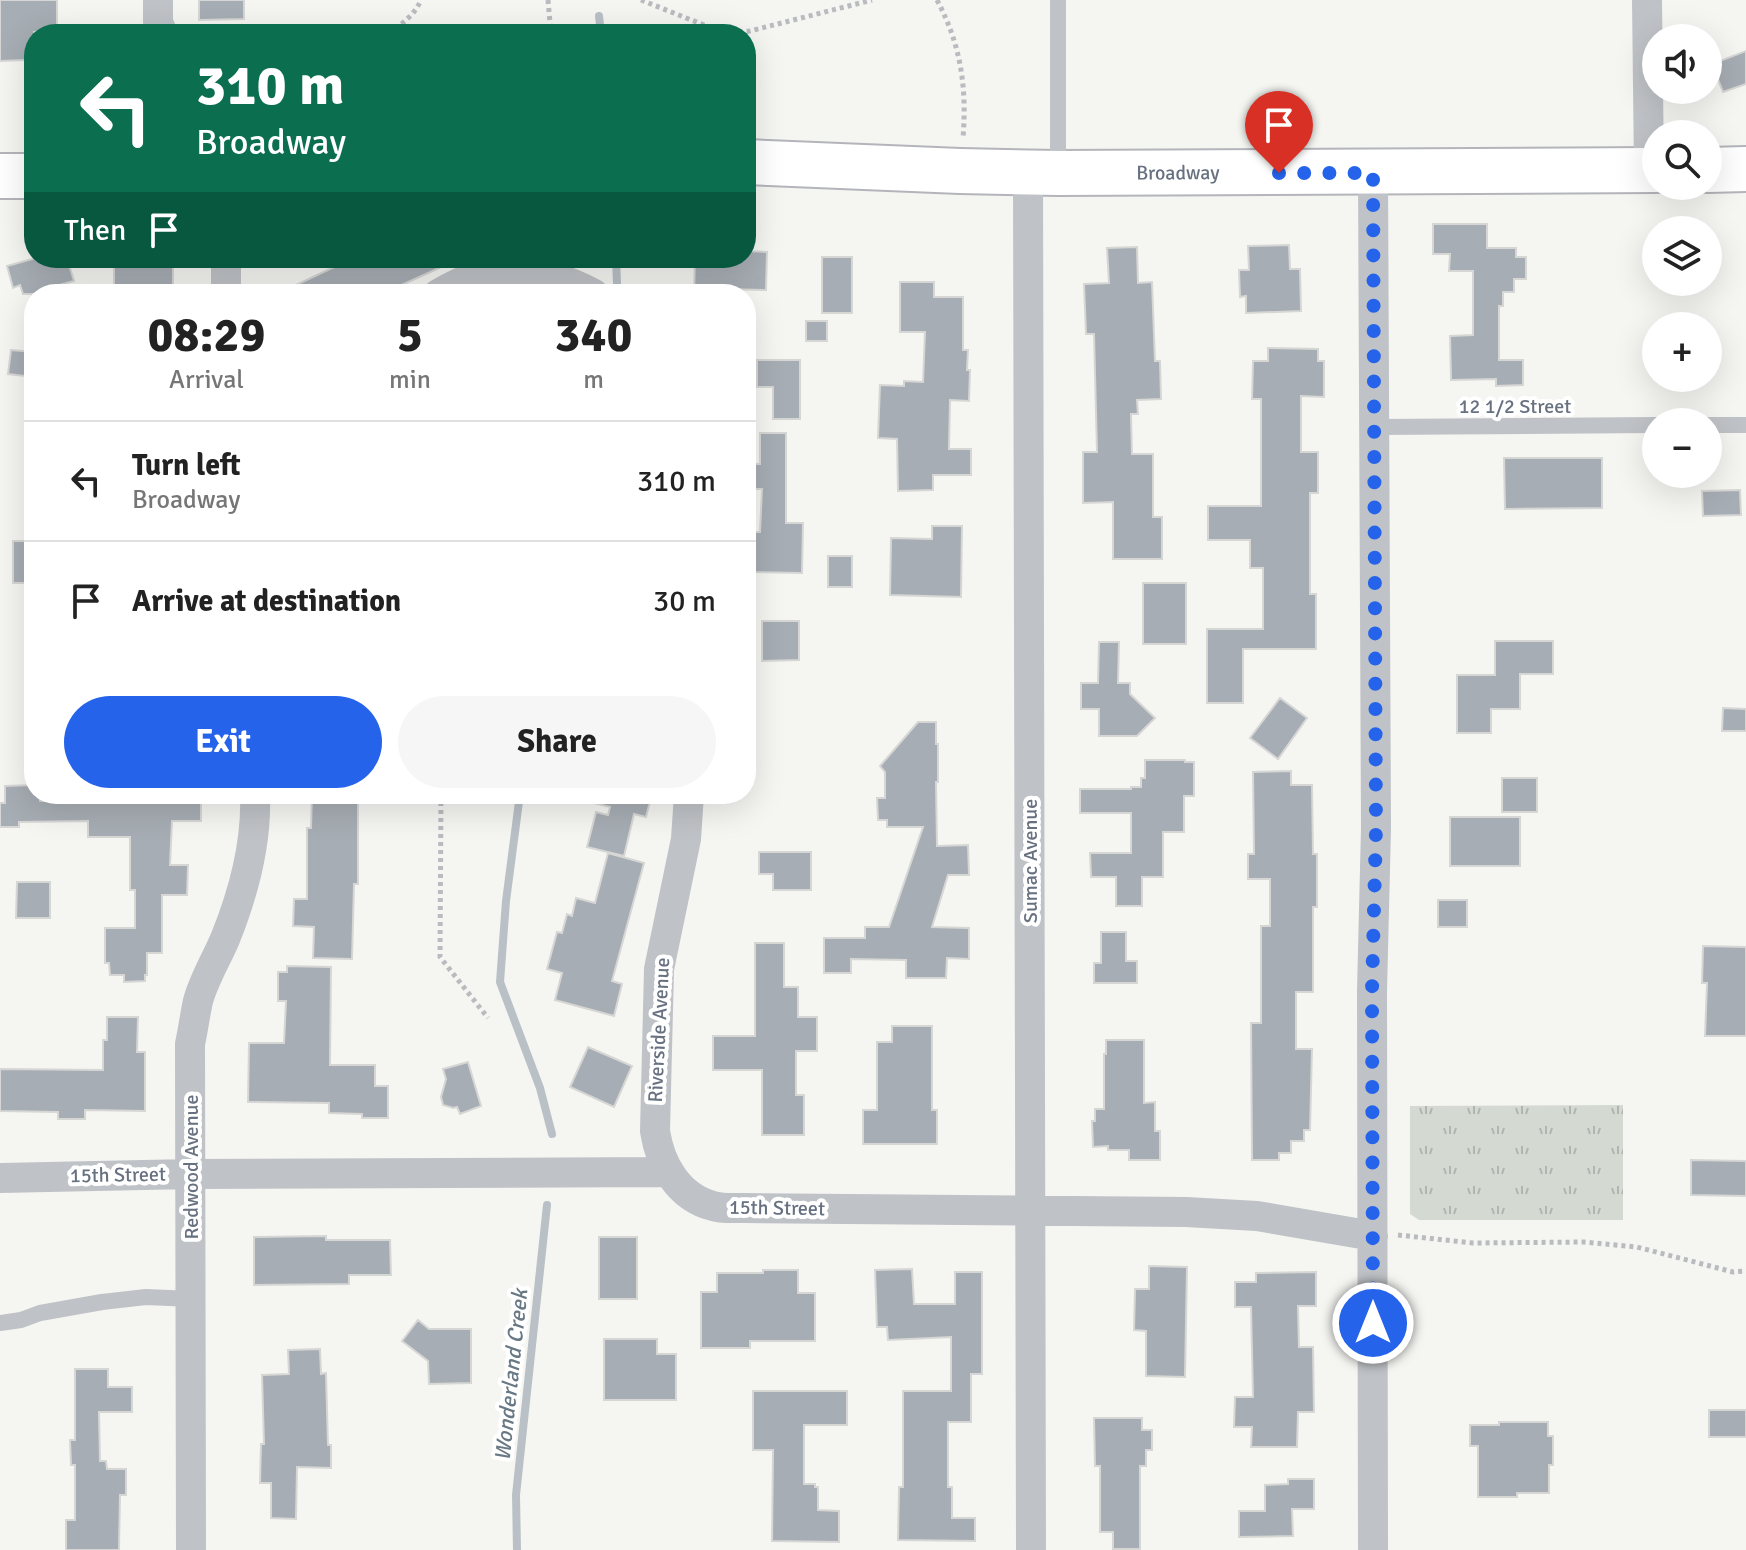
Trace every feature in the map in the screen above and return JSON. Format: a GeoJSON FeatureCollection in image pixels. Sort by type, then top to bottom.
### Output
{"type":"FeatureCollection","features":[{"type":"Feature","properties":{"kind":"main road","name":"Broadway"},"geometry":{"type":"LineString","coordinates":[[756,162],[1043,172],[1642,170]]}},
{"type":"Feature","properties":{"kind":"main road"},"geometry":{"type":"LineString","coordinates":[[1722,170],[1746,169]]}},
{"type":"Feature","properties":{"kind":"main road"},"geometry":{"type":"LineString","coordinates":[[0,176],[24,176]]}},
{"type":"Feature","properties":{"kind":"street"},"geometry":{"type":"LineString","coordinates":[[158,0],[159,24]]}},
{"type":"Feature","properties":{"kind":"street"},"geometry":{"type":"LineString","coordinates":[[1647,0],[1651,120]]}},
{"type":"Feature","properties":{"kind":"street","name":"Sumac Avenue"},"geometry":{"type":"LineString","coordinates":[[1031,1550],[1030,1212],[1043,172]]}},
{"type":"Feature","properties":{"kind":"street"},"geometry":{"type":"LineString","coordinates":[[1373,173],[1376,828],[1372,991],[1373,1550]]}},
{"type":"Feature","properties":{"kind":"street"},"geometry":{"type":"LineString","coordinates":[[457,284],[500,272],[534,272],[575,284]]}},
{"type":"Feature","properties":{"kind":"street","name":"Redwood Avenue"},"geometry":{"type":"LineString","coordinates":[[191,1550],[190,1044],[198,1001],[224,941],[248,872],[255,804]]}},
{"type":"Feature","properties":{"kind":"street","name":"Riverside Avenue"},"geometry":{"type":"LineString","coordinates":[[667,1172],[657,1148],[655,1131],[659,969],[686,839],[688,804]]}},
{"type":"Feature","properties":{"kind":"street","name":"15th Street"},"geometry":{"type":"LineString","coordinates":[[0,1178],[667,1172],[690,1196],[713,1206],[1186,1212],[1257,1216],[1373,1236]]}},
{"type":"Feature","properties":{"kind":"lane"},"geometry":{"type":"LineString","coordinates":[[1043,172],[1058,0]]}},
{"type":"Feature","properties":{"kind":"lane","name":"12 1/2 Street"},"geometry":{"type":"LineString","coordinates":[[1375,427],[1642,425]]}},
{"type":"Feature","properties":{"kind":"lane"},"geometry":{"type":"LineString","coordinates":[[1722,425],[1746,425]]}},
{"type":"Feature","properties":{"kind":"lane"},"geometry":{"type":"LineString","coordinates":[[0,1323],[102,1302],[146,1297],[192,1299]]}},
{"type":"Feature","properties":{"kind":"path"},"geometry":{"type":"LineString","coordinates":[[403,24],[418,8],[421,0]]}},
{"type":"Feature","properties":{"kind":"path"},"geometry":{"type":"LineString","coordinates":[[548,0],[550,24]]}},
{"type":"Feature","properties":{"kind":"path"},"geometry":{"type":"LineString","coordinates":[[641,0],[701,24]]}},
{"type":"Feature","properties":{"kind":"path"},"geometry":{"type":"LineString","coordinates":[[756,29],[872,0]]}},
{"type":"Feature","properties":{"kind":"path"},"geometry":{"type":"LineString","coordinates":[[937,0],[950,24],[964,89],[960,171]]}},
{"type":"Feature","properties":{"kind":"path"},"geometry":{"type":"LineString","coordinates":[[441,804],[440,957],[488,1018]]}},
{"type":"Feature","properties":{"kind":"path"},"geometry":{"type":"LineString","coordinates":[[1373,1236],[1394,1235],[1473,1243],[1597,1243],[1637,1247],[1733,1272],[1746,1271]]}},
{"type":"Feature","properties":{"kind":"green space"},"geometry":{"type":"Polygon","coordinates":[[[1623,1105],[1623,1220],[1419,1220],[1410,1214],[1410,1106],[1623,1105]]]}},
{"type":"Feature","properties":{"kind":"building"},"geometry":{"type":"Polygon","coordinates":[[[0,0],[57,0],[57,24],[24,24],[24,60],[0,61],[0,0]]]}},
{"type":"Feature","properties":{"kind":"building"},"geometry":{"type":"Polygon","coordinates":[[[199,0],[244,0],[244,19],[199,20],[199,0]]]}},
{"type":"Feature","properties":{"kind":"building"},"geometry":{"type":"Polygon","coordinates":[[[1746,51],[1746,84],[1723,92],[1722,60],[1746,51]]]}},
{"type":"Feature","properties":{"kind":"building"},"geometry":{"type":"Polygon","coordinates":[[[1433,224],[1487,224],[1487,248],[1516,248],[1516,257],[1526,257],[1526,279],[1514,279],[1514,292],[1503,292],[1503,306],[1499,306],[1499,360],[1523,360],[1523,385],[1496,386],[1496,379],[1451,380],[1450,336],[1473,335],[1473,271],[1449,271],[1450,254],[1433,254],[1433,224]]]}},
{"type":"Feature","properties":{"kind":"building"},"geometry":{"type":"Polygon","coordinates":[[[1289,245],[1290,269],[1300,269],[1301,311],[1246,313],[1246,296],[1240,297],[1239,270],[1249,270],[1248,246],[1289,245]]]}},
{"type":"Feature","properties":{"kind":"building"},"geometry":{"type":"Polygon","coordinates":[[[1137,247],[1138,283],[1152,282],[1155,361],[1160,361],[1161,399],[1137,400],[1138,414],[1131,414],[1132,454],[1153,454],[1153,517],[1162,517],[1162,559],[1113,559],[1113,502],[1083,503],[1083,452],[1097,452],[1094,334],[1086,334],[1084,284],[1109,283],[1107,248],[1137,247]]]}},
{"type":"Feature","properties":{"kind":"building"},"geometry":{"type":"Polygon","coordinates":[[[756,251],[767,252],[766,290],[756,290],[756,284],[694,284],[695,268],[756,268],[756,251]]]}},
{"type":"Feature","properties":{"kind":"building"},"geometry":{"type":"Polygon","coordinates":[[[822,257],[852,257],[852,313],[822,313],[822,257]]]}},
{"type":"Feature","properties":{"kind":"building"},"geometry":{"type":"Polygon","coordinates":[[[24,261],[24,268],[70,268],[74,281],[24,284],[23,294],[20,285],[13,288],[7,266],[24,261]]]}},
{"type":"Feature","properties":{"kind":"building"},"geometry":{"type":"Polygon","coordinates":[[[114,268],[173,268],[173,284],[114,284],[114,268]]]}},
{"type":"Feature","properties":{"kind":"building"},"geometry":{"type":"Polygon","coordinates":[[[332,268],[439,268],[404,284],[298,284],[332,268]]]}},
{"type":"Feature","properties":{"kind":"building"},"geometry":{"type":"Polygon","coordinates":[[[900,282],[934,282],[934,297],[963,297],[963,350],[968,350],[969,401],[950,400],[949,449],[971,449],[971,475],[933,475],[933,490],[898,491],[897,439],[878,438],[880,385],[904,386],[904,381],[923,382],[925,332],[900,332],[900,282]]]}},
{"type":"Feature","properties":{"kind":"building"},"geometry":{"type":"Polygon","coordinates":[[[806,321],[827,321],[827,341],[806,341],[806,321]]]}},
{"type":"Feature","properties":{"kind":"building"},"geometry":{"type":"Polygon","coordinates":[[[1268,348],[1318,349],[1318,361],[1324,361],[1324,397],[1301,396],[1301,452],[1318,452],[1318,493],[1310,493],[1310,594],[1316,594],[1316,649],[1243,649],[1243,703],[1207,703],[1207,629],[1263,629],[1263,568],[1250,568],[1250,540],[1208,540],[1208,506],[1261,506],[1261,399],[1252,399],[1253,361],[1268,361],[1268,348]]]}},
{"type":"Feature","properties":{"kind":"building"},"geometry":{"type":"Polygon","coordinates":[[[11,350],[24,351],[24,376],[8,374],[11,350]]]}},
{"type":"Feature","properties":{"kind":"building"},"geometry":{"type":"Polygon","coordinates":[[[757,360],[800,360],[800,419],[773,419],[773,387],[757,387],[757,360]]]}},
{"type":"Feature","properties":{"kind":"building"},"geometry":{"type":"Polygon","coordinates":[[[760,433],[786,433],[786,523],[803,523],[802,573],[756,572],[756,532],[760,532],[762,489],[756,489],[756,464],[760,464],[760,433]]]}},
{"type":"Feature","properties":{"kind":"building"},"geometry":{"type":"Polygon","coordinates":[[[1504,458],[1602,458],[1602,508],[1505,509],[1504,458]]]}},
{"type":"Feature","properties":{"kind":"building"},"geometry":{"type":"Polygon","coordinates":[[[1740,490],[1741,515],[1703,516],[1702,491],[1740,490]]]}},
{"type":"Feature","properties":{"kind":"building"},"geometry":{"type":"Polygon","coordinates":[[[932,526],[962,526],[961,597],[890,595],[891,538],[932,539],[932,526]]]}},
{"type":"Feature","properties":{"kind":"building"},"geometry":{"type":"Polygon","coordinates":[[[13,541],[24,541],[24,583],[13,583],[13,541]]]}},
{"type":"Feature","properties":{"kind":"building"},"geometry":{"type":"Polygon","coordinates":[[[828,556],[852,556],[852,587],[828,587],[828,556]]]}},
{"type":"Feature","properties":{"kind":"building"},"geometry":{"type":"Polygon","coordinates":[[[1143,583],[1186,583],[1186,644],[1143,644],[1143,583]]]}},
{"type":"Feature","properties":{"kind":"building"},"geometry":{"type":"Polygon","coordinates":[[[762,621],[799,621],[799,660],[762,661],[762,621]]]}},
{"type":"Feature","properties":{"kind":"building"},"geometry":{"type":"Polygon","coordinates":[[[1495,641],[1553,641],[1553,674],[1520,674],[1520,709],[1491,709],[1491,733],[1457,733],[1457,675],[1495,675],[1495,641]]]}},
{"type":"Feature","properties":{"kind":"building"},"geometry":{"type":"Polygon","coordinates":[[[1099,642],[1119,642],[1118,683],[1130,683],[1130,694],[1155,718],[1137,736],[1099,736],[1099,709],[1081,709],[1081,683],[1098,683],[1099,642]]]}},
{"type":"Feature","properties":{"kind":"building"},"geometry":{"type":"Polygon","coordinates":[[[1280,698],[1307,718],[1278,759],[1250,738],[1280,698]]]}},
{"type":"Feature","properties":{"kind":"building"},"geometry":{"type":"Polygon","coordinates":[[[1723,708],[1746,709],[1746,731],[1722,731],[1723,708]]]}},
{"type":"Feature","properties":{"kind":"building"},"geometry":{"type":"Polygon","coordinates":[[[918,722],[936,722],[937,846],[968,845],[969,875],[948,875],[932,927],[969,928],[969,959],[947,958],[946,978],[906,978],[906,960],[851,959],[851,973],[824,973],[824,938],[865,938],[865,927],[889,927],[923,827],[887,827],[887,820],[878,820],[877,798],[885,798],[885,772],[880,766],[918,722]]]}},
{"type":"Feature","properties":{"kind":"building"},"geometry":{"type":"Polygon","coordinates":[[[1145,760],[1194,762],[1194,796],[1184,796],[1184,832],[1163,832],[1163,877],[1142,877],[1142,906],[1116,906],[1116,877],[1091,877],[1090,853],[1131,853],[1131,813],[1080,813],[1080,789],[1141,787],[1141,778],[1145,778],[1145,760]]]}},
{"type":"Feature","properties":{"kind":"building"},"geometry":{"type":"Polygon","coordinates":[[[1291,771],[1291,785],[1312,785],[1313,854],[1317,854],[1317,907],[1313,907],[1313,992],[1296,992],[1296,1049],[1312,1049],[1310,1130],[1304,1130],[1304,1141],[1291,1141],[1291,1153],[1279,1153],[1279,1160],[1252,1160],[1251,1023],[1261,1023],[1261,926],[1270,926],[1270,879],[1248,879],[1248,854],[1254,854],[1253,772],[1291,771]]]}},
{"type":"Feature","properties":{"kind":"building"},"geometry":{"type":"Polygon","coordinates":[[[1502,778],[1537,778],[1537,812],[1502,812],[1502,778]]]}},
{"type":"Feature","properties":{"kind":"building"},"geometry":{"type":"Polygon","coordinates":[[[24,785],[24,804],[201,804],[201,821],[172,821],[170,865],[188,865],[187,895],[162,895],[162,953],[147,953],[145,981],[124,982],[124,975],[110,975],[109,963],[105,963],[105,928],[135,928],[135,890],[130,890],[130,837],[88,837],[88,821],[19,822],[19,827],[0,827],[0,803],[5,803],[5,786],[24,785]]]}},
{"type":"Feature","properties":{"kind":"building"},"geometry":{"type":"Polygon","coordinates":[[[312,804],[358,804],[358,884],[354,884],[352,959],[313,958],[314,927],[293,926],[294,899],[307,899],[307,828],[311,828],[312,804]]]}},
{"type":"Feature","properties":{"kind":"building"},"geometry":{"type":"Polygon","coordinates":[[[598,804],[649,804],[646,817],[634,814],[624,856],[587,847],[596,812],[608,815],[610,807],[598,804]]]}},
{"type":"Feature","properties":{"kind":"building"},"geometry":{"type":"Polygon","coordinates":[[[1450,817],[1520,817],[1520,866],[1450,866],[1450,817]]]}},
{"type":"Feature","properties":{"kind":"building"},"geometry":{"type":"Polygon","coordinates":[[[759,852],[811,852],[811,890],[773,890],[773,874],[759,874],[759,852]]]}},
{"type":"Feature","properties":{"kind":"building"},"geometry":{"type":"Polygon","coordinates":[[[608,853],[644,863],[612,981],[622,984],[614,1016],[555,1000],[562,973],[547,969],[557,932],[562,933],[567,914],[572,916],[576,898],[595,903],[608,853]]]}},
{"type":"Feature","properties":{"kind":"building"},"geometry":{"type":"Polygon","coordinates":[[[17,882],[50,882],[50,918],[16,918],[17,882]]]}},
{"type":"Feature","properties":{"kind":"building"},"geometry":{"type":"Polygon","coordinates":[[[1438,900],[1467,900],[1467,927],[1438,927],[1438,900]]]}},
{"type":"Feature","properties":{"kind":"building"},"geometry":{"type":"Polygon","coordinates":[[[1101,932],[1126,932],[1126,961],[1137,961],[1137,983],[1094,983],[1094,963],[1101,963],[1101,932]]]}},
{"type":"Feature","properties":{"kind":"building"},"geometry":{"type":"Polygon","coordinates":[[[755,943],[784,943],[784,987],[798,987],[798,1017],[817,1017],[817,1051],[796,1051],[796,1095],[804,1095],[804,1135],[762,1135],[762,1070],[713,1070],[713,1036],[755,1036],[755,943]]]}},
{"type":"Feature","properties":{"kind":"building"},"geometry":{"type":"Polygon","coordinates":[[[1703,946],[1746,947],[1746,1036],[1705,1036],[1707,983],[1702,983],[1703,946]]]}},
{"type":"Feature","properties":{"kind":"building"},"geometry":{"type":"Polygon","coordinates":[[[287,966],[331,967],[330,1065],[375,1065],[375,1086],[388,1086],[388,1118],[329,1113],[329,1103],[248,1102],[249,1043],[284,1043],[286,1001],[278,1001],[278,972],[287,972],[287,966]]]}},
{"type":"Feature","properties":{"kind":"building"},"geometry":{"type":"Polygon","coordinates":[[[107,1017],[138,1017],[137,1052],[145,1052],[145,1111],[85,1110],[85,1119],[58,1119],[58,1112],[0,1111],[0,1069],[103,1070],[107,1017]]]}},
{"type":"Feature","properties":{"kind":"building"},"geometry":{"type":"Polygon","coordinates":[[[892,1026],[932,1026],[932,1110],[937,1110],[937,1144],[863,1144],[863,1110],[877,1110],[877,1042],[892,1042],[892,1026]]]}},
{"type":"Feature","properties":{"kind":"building"},"geometry":{"type":"Polygon","coordinates":[[[1106,1040],[1144,1040],[1144,1103],[1155,1102],[1155,1131],[1160,1131],[1160,1160],[1129,1160],[1129,1150],[1093,1147],[1095,1109],[1104,1109],[1106,1040]]]}},
{"type":"Feature","properties":{"kind":"building"},"geometry":{"type":"Polygon","coordinates":[[[588,1047],[632,1066],[614,1107],[570,1087],[588,1047]]]}},
{"type":"Feature","properties":{"kind":"building"},"geometry":{"type":"Polygon","coordinates":[[[468,1062],[481,1106],[460,1114],[457,1107],[443,1105],[441,1097],[446,1079],[443,1069],[468,1062]]]}},
{"type":"Feature","properties":{"kind":"building"},"geometry":{"type":"Polygon","coordinates":[[[1691,1160],[1746,1161],[1746,1196],[1691,1195],[1691,1160]]]}},
{"type":"Feature","properties":{"kind":"building"},"geometry":{"type":"Polygon","coordinates":[[[326,1236],[326,1240],[390,1240],[391,1275],[349,1275],[349,1284],[254,1285],[254,1237],[326,1236]]]}},
{"type":"Feature","properties":{"kind":"building"},"geometry":{"type":"Polygon","coordinates":[[[599,1237],[637,1237],[637,1299],[599,1299],[599,1237]]]}},
{"type":"Feature","properties":{"kind":"building"},"geometry":{"type":"Polygon","coordinates":[[[1149,1266],[1187,1267],[1185,1377],[1146,1376],[1146,1331],[1134,1330],[1135,1289],[1149,1289],[1149,1266]]]}},
{"type":"Feature","properties":{"kind":"building"},"geometry":{"type":"Polygon","coordinates":[[[912,1269],[914,1304],[955,1304],[955,1272],[982,1272],[982,1374],[971,1374],[971,1422],[948,1422],[948,1487],[952,1487],[952,1518],[975,1518],[975,1541],[898,1540],[899,1487],[903,1487],[903,1391],[951,1391],[951,1337],[888,1340],[887,1327],[877,1327],[875,1270],[912,1269]]]}},
{"type":"Feature","properties":{"kind":"building"},"geometry":{"type":"Polygon","coordinates":[[[763,1270],[798,1270],[798,1293],[815,1293],[815,1341],[750,1341],[750,1348],[701,1348],[701,1292],[717,1292],[717,1273],[763,1273],[763,1270]]]}},
{"type":"Feature","properties":{"kind":"building"},"geometry":{"type":"Polygon","coordinates":[[[1316,1272],[1316,1306],[1298,1306],[1299,1347],[1313,1347],[1314,1412],[1298,1412],[1297,1447],[1251,1447],[1252,1427],[1234,1427],[1235,1397],[1253,1397],[1251,1307],[1235,1307],[1235,1282],[1256,1282],[1256,1273],[1316,1272]]]}},
{"type":"Feature","properties":{"kind":"building"},"geometry":{"type":"Polygon","coordinates":[[[418,1320],[429,1329],[471,1329],[471,1383],[429,1384],[428,1361],[402,1341],[418,1320]]]}},
{"type":"Feature","properties":{"kind":"building"},"geometry":{"type":"Polygon","coordinates":[[[604,1339],[657,1339],[657,1354],[676,1354],[676,1400],[604,1400],[604,1339]]]}},
{"type":"Feature","properties":{"kind":"building"},"geometry":{"type":"Polygon","coordinates":[[[320,1349],[321,1374],[326,1373],[331,1468],[297,1467],[296,1519],[271,1518],[271,1483],[260,1483],[261,1444],[264,1444],[262,1375],[289,1374],[288,1350],[320,1349]]]}},
{"type":"Feature","properties":{"kind":"building"},"geometry":{"type":"Polygon","coordinates":[[[75,1369],[108,1369],[108,1387],[132,1387],[132,1412],[99,1412],[100,1461],[106,1461],[107,1469],[126,1469],[126,1495],[120,1495],[119,1550],[66,1550],[66,1520],[75,1520],[75,1465],[71,1465],[70,1440],[75,1440],[75,1369]]]}},
{"type":"Feature","properties":{"kind":"building"},"geometry":{"type":"Polygon","coordinates":[[[753,1391],[847,1391],[847,1425],[804,1425],[804,1484],[818,1487],[818,1510],[839,1511],[839,1542],[772,1541],[773,1450],[753,1450],[753,1391]]]}},
{"type":"Feature","properties":{"kind":"building"},"geometry":{"type":"Polygon","coordinates":[[[1709,1410],[1746,1410],[1746,1437],[1709,1437],[1709,1410]]]}},
{"type":"Feature","properties":{"kind":"building"},"geometry":{"type":"Polygon","coordinates":[[[1094,1418],[1142,1418],[1142,1430],[1152,1430],[1152,1450],[1146,1450],[1146,1466],[1140,1466],[1140,1549],[1113,1549],[1113,1532],[1100,1532],[1100,1466],[1095,1466],[1094,1418]]]}},
{"type":"Feature","properties":{"kind":"building"},"geometry":{"type":"Polygon","coordinates":[[[1499,1422],[1548,1422],[1548,1436],[1553,1436],[1549,1493],[1478,1497],[1478,1446],[1470,1446],[1470,1425],[1499,1425],[1499,1422]]]}},
{"type":"Feature","properties":{"kind":"building"},"geometry":{"type":"Polygon","coordinates":[[[1288,1479],[1314,1479],[1314,1509],[1292,1509],[1293,1536],[1239,1537],[1239,1511],[1265,1511],[1265,1485],[1288,1484],[1288,1479]]]}},
{"type":"Feature","properties":{"kind":"waterway","name":"Wonderland Creek"},"geometry":{"type":"LineString","coordinates":[[599,16],[600,24]]}},
{"type":"Feature","properties":{"kind":"waterway","name":"Wonderland Creek"},"geometry":{"type":"LineString","coordinates":[[616,268],[617,284]]}},
{"type":"Feature","properties":{"kind":"waterway","name":"Wonderland Creek"},"geometry":{"type":"LineString","coordinates":[[519,804],[506,901],[500,982],[540,1088],[552,1134]]}},
{"type":"Feature","properties":{"kind":"waterway","name":"Wonderland Creek"},"geometry":{"type":"LineString","coordinates":[[517,1550],[516,1495],[547,1205]]}},
{"type":"Feature","properties":{"kind":"route"},"geometry":{"type":"LineString","coordinates":[[1279,173],[1373,173],[1376,828],[1372,991],[1373,1323]]}}]}
